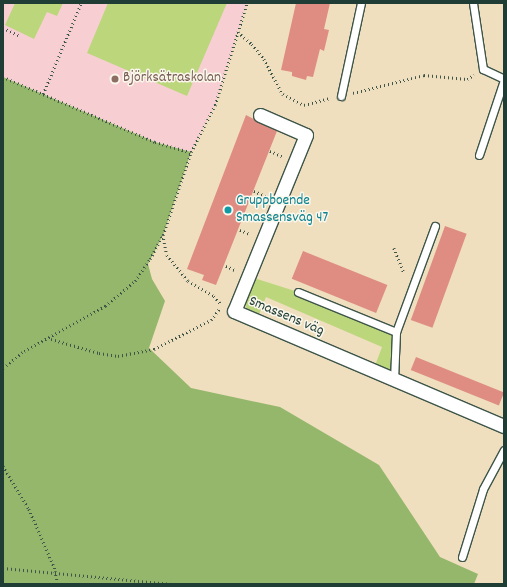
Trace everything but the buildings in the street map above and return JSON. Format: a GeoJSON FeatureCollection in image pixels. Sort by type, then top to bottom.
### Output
{"type":"FeatureCollection","features":[{"type":"Feature","properties":{"kind":"street","name":"Smassens väg"},"geometry":{"type":"LineString","coordinates":[[260,115],[306,135],[234,311],[504,426]]}},
{"type":"Feature","properties":{"kind":"lane"},"geometry":{"type":"LineString","coordinates":[[341,96],[361,3]]}},
{"type":"Feature","properties":{"kind":"lane"},"geometry":{"type":"LineString","coordinates":[[473,3],[483,69],[504,80],[479,155]]}},
{"type":"Feature","properties":{"kind":"lane"},"geometry":{"type":"LineString","coordinates":[[394,380],[396,332],[435,226]]}},
{"type":"Feature","properties":{"kind":"lane"},"geometry":{"type":"LineString","coordinates":[[298,292],[396,332]]}},
{"type":"Feature","properties":{"kind":"lane"},"geometry":{"type":"LineString","coordinates":[[462,557],[483,489],[504,450]]}},
{"type":"Feature","properties":{"kind":"path"},"geometry":{"type":"LineString","coordinates":[[43,94],[81,3]]}},
{"type":"Feature","properties":{"kind":"path"},"geometry":{"type":"LineString","coordinates":[[3,368],[24,351],[51,338],[105,306],[135,281],[163,235],[191,152],[215,105],[247,3]]}},
{"type":"Feature","properties":{"kind":"path"},"geometry":{"type":"LineString","coordinates":[[3,28],[18,35]]}},
{"type":"Feature","properties":{"kind":"path"},"geometry":{"type":"LineString","coordinates":[[238,32],[252,44],[283,94],[304,105],[424,75],[467,79],[483,69]]}},
{"type":"Feature","properties":{"kind":"path"},"geometry":{"type":"LineString","coordinates":[[3,77],[155,142],[191,152]]}},
{"type":"Feature","properties":{"kind":"path"},"geometry":{"type":"LineString","coordinates":[[51,338],[99,353],[118,356],[154,349],[211,320],[222,306],[214,296],[188,281],[167,255],[163,235]]}},
{"type":"Feature","properties":{"kind":"path"},"geometry":{"type":"LineString","coordinates":[[394,248],[411,290]]}},
{"type":"Feature","properties":{"kind":"path"},"geometry":{"type":"LineString","coordinates":[[3,466],[29,509],[56,571],[58,584]]}},
{"type":"Feature","properties":{"kind":"path"},"geometry":{"type":"LineString","coordinates":[[3,568],[56,571],[171,584]]}},
{"type":"Feature","properties":{"kind":"shaded area","name":"Björksätraskolan"},"geometry":{"type":"Polygon","coordinates":[[[3,3],[247,3],[215,105],[191,152],[155,142],[3,77],[3,3]]]}},
{"type":"Feature","properties":{"kind":"green space"},"geometry":{"type":"Polygon","coordinates":[[[15,3],[63,3],[57,16],[47,12],[34,39],[5,25],[15,3]]]}},
{"type":"Feature","properties":{"kind":"green space"},"geometry":{"type":"Polygon","coordinates":[[[108,3],[227,3],[187,96],[87,53],[108,3]]]}},
{"type":"Feature","properties":{"kind":"green space"},"geometry":{"type":"Polygon","coordinates":[[[3,77],[155,142],[191,152],[163,235],[148,264],[152,279],[165,301],[149,348],[191,388],[280,407],[379,465],[440,557],[478,574],[474,584],[3,584],[3,77]]]}},
{"type":"Feature","properties":{"kind":"green space"},"geometry":{"type":"Polygon","coordinates":[[[248,276],[298,292],[396,332],[394,380],[373,371],[382,347],[266,297],[256,322],[249,318],[242,291],[248,276]]]}},
{"type":"Feature","properties":{"kind":"place","name":"Björksätraskolan"},"geometry":{"type":"Point","coordinates":[115,79]}},
{"type":"Feature","properties":{"kind":"place","name":"Gruppboende Smassensväg 47"},"geometry":{"type":"Point","coordinates":[228,210]}}]}
